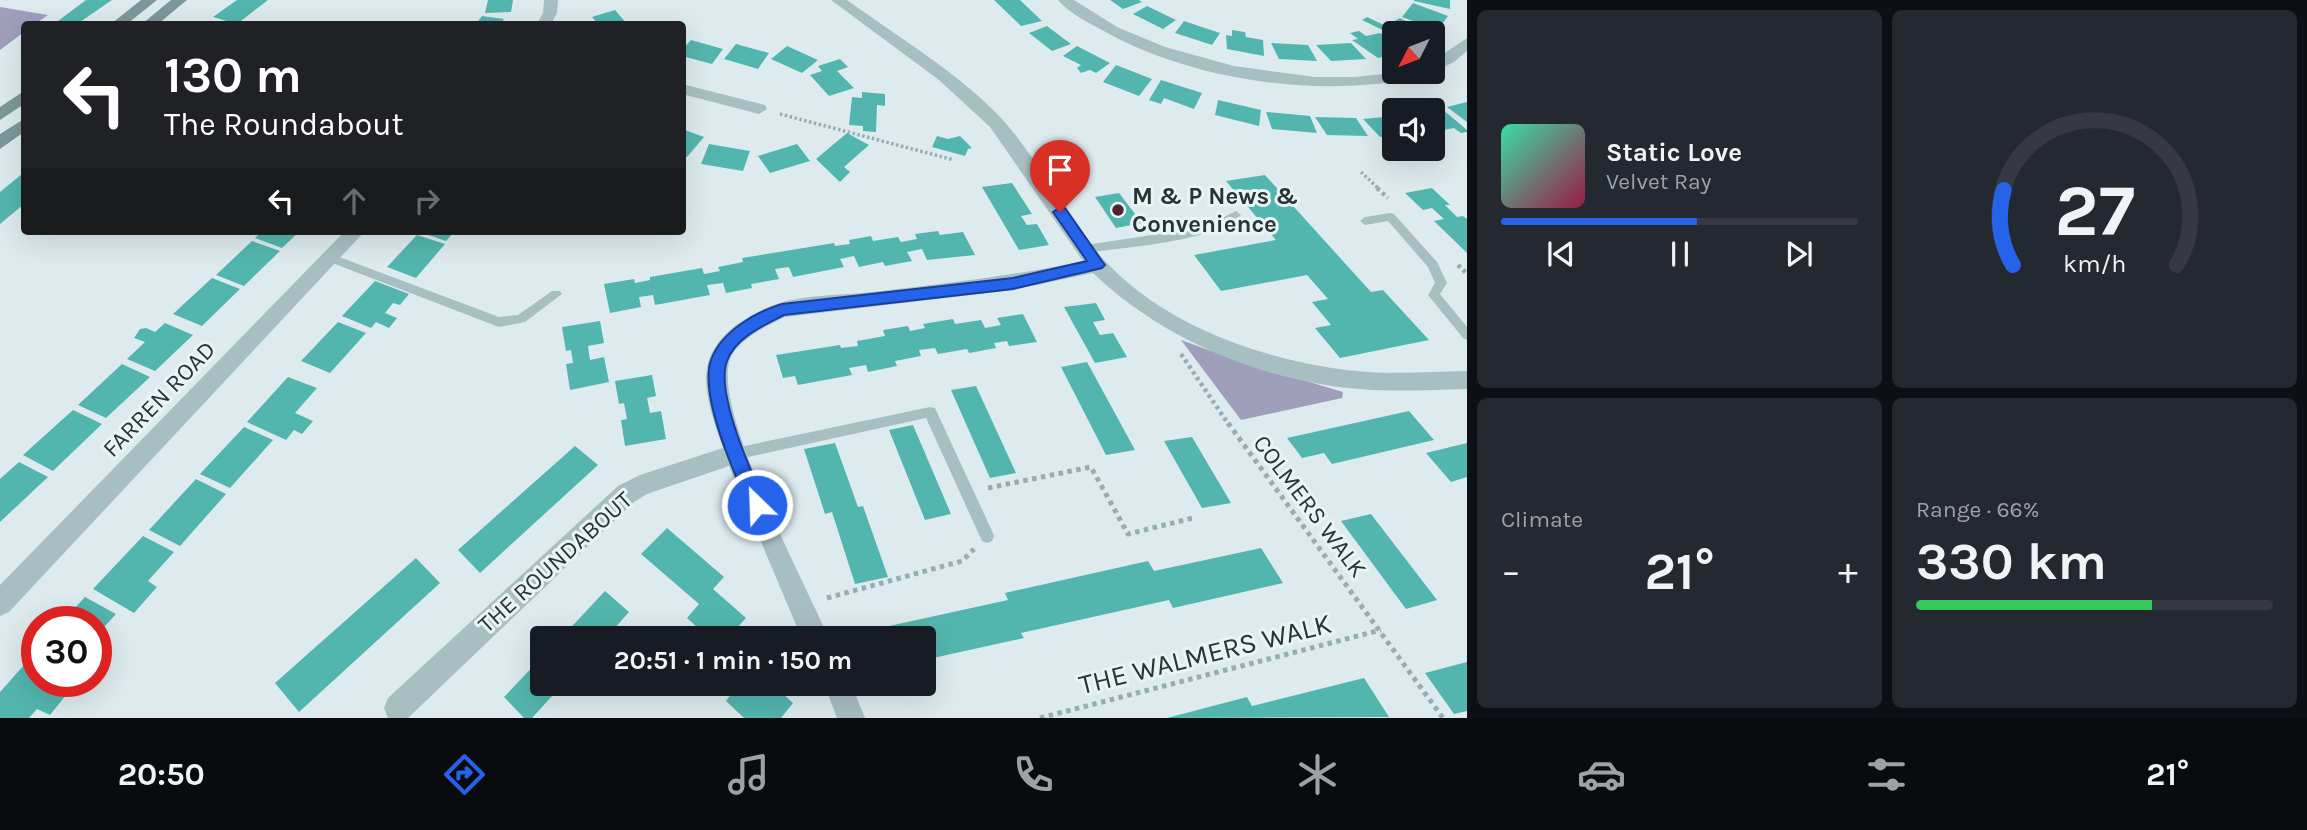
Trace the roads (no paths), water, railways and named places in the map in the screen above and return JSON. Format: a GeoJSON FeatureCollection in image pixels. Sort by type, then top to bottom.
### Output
{"type":"FeatureCollection","features":[{"type":"Feature","properties":{"kind":"street"},"geometry":{"type":"LineString","coordinates":[[122,21],[150,0]]}},
{"type":"Feature","properties":{"kind":"street"},"geometry":{"type":"LineString","coordinates":[[153,21],[180,0]]}},
{"type":"Feature","properties":{"kind":"street"},"geometry":{"type":"LineString","coordinates":[[546,21],[550,13],[551,0]]}},
{"type":"Feature","properties":{"kind":"street"},"geometry":{"type":"LineString","coordinates":[[838,0],[978,105],[1002,131],[1091,257],[1119,286],[1156,311],[1194,333],[1233,350],[1298,369],[1345,379],[1467,380]]}},
{"type":"Feature","properties":{"kind":"street"},"geometry":{"type":"LineString","coordinates":[[1065,0],[1131,40],[1235,71],[1272,78],[1334,82],[1382,79]]}},
{"type":"Feature","properties":{"kind":"street"},"geometry":{"type":"LineString","coordinates":[[1446,60],[1467,43]]}},
{"type":"Feature","properties":{"kind":"street"},"geometry":{"type":"LineString","coordinates":[[686,90],[759,109]]}},
{"type":"Feature","properties":{"kind":"street"},"geometry":{"type":"LineString","coordinates":[[0,115],[21,98]]}},
{"type":"Feature","properties":{"kind":"street"},"geometry":{"type":"LineString","coordinates":[[0,143],[21,126]]}},
{"type":"Feature","properties":{"kind":"street","name":"FARREN ROAD"},"geometry":{"type":"LineString","coordinates":[[0,603],[352,235]]}},
{"type":"Feature","properties":{"kind":"street"},"geometry":{"type":"LineString","coordinates":[[810,626],[735,454],[716,384],[719,360],[732,340],[755,323],[782,310],[1013,283],[1091,257]]}},
{"type":"Feature","properties":{"kind":"street","name":"THE ROUNDABOUT"},"geometry":{"type":"LineString","coordinates":[[398,708],[626,494],[640,486],[735,454]]}},
{"type":"Feature","properties":{"kind":"street"},"geometry":{"type":"LineString","coordinates":[[842,696],[852,718]]}},
{"type":"Feature","properties":{"kind":"lane"},"geometry":{"type":"LineString","coordinates":[[1091,257],[1225,223],[1236,215]]}},
{"type":"Feature","properties":{"kind":"lane"},"geometry":{"type":"LineString","coordinates":[[1364,221],[1390,216],[1433,265],[1441,283],[1434,295],[1467,335]]}},
{"type":"Feature","properties":{"kind":"lane"},"geometry":{"type":"LineString","coordinates":[[331,258],[499,322],[521,319],[556,294]]}},
{"type":"Feature","properties":{"kind":"lane"},"geometry":{"type":"LineString","coordinates":[[735,454],[930,412],[987,536]]}},
{"type":"Feature","properties":{"kind":"place","name":"M & P News & Convenience"},"geometry":{"type":"Point","coordinates":[1118,210]}}]}
